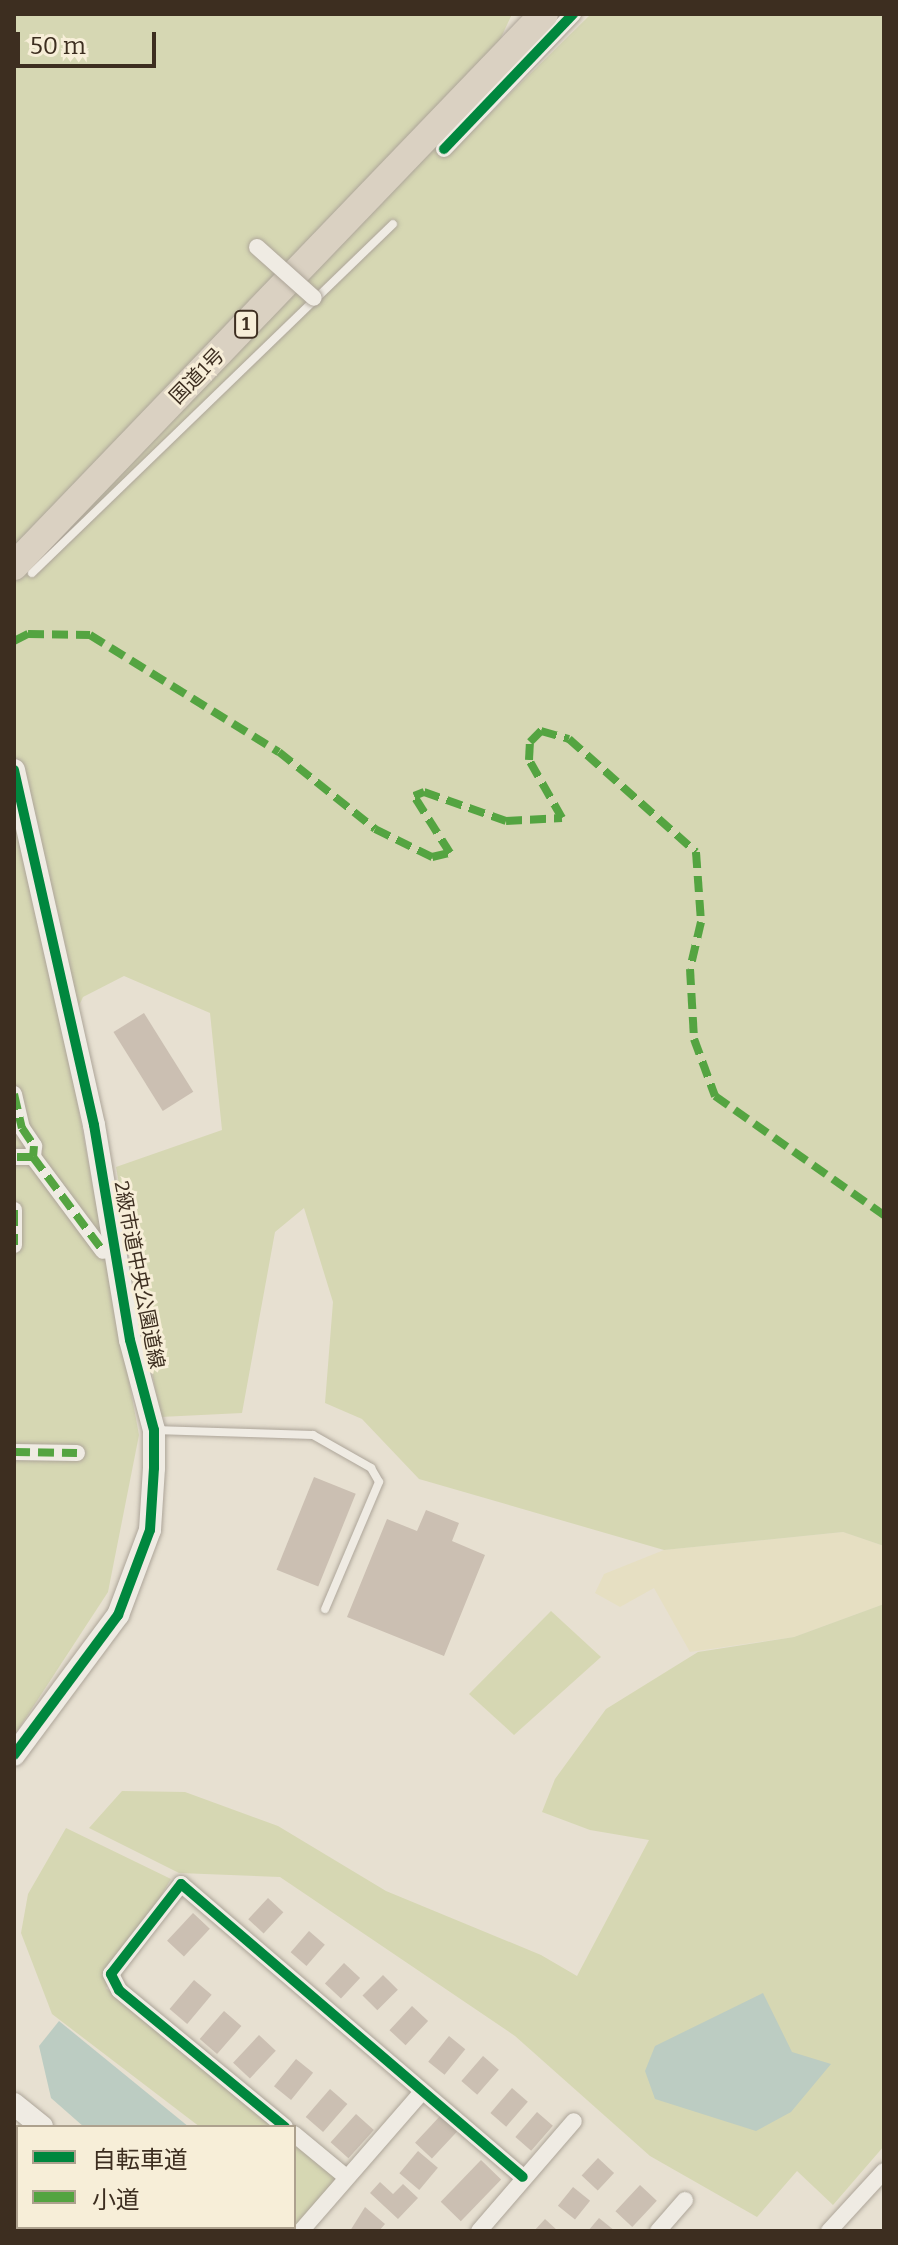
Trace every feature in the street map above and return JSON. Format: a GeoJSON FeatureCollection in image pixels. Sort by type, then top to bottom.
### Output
{"type":"FeatureCollection","features":[{"type":"Feature","properties":{"kind":"highway","name":"国道1号"},"geometry":{"type":"LineString","coordinates":[[479,81],[528,14]]}},
{"type":"Feature","properties":{"kind":"highway","name":"国道1号"},"geometry":{"type":"LineString","coordinates":[[23,570],[544,14]]}},
{"type":"Feature","properties":{"kind":"street"},"geometry":{"type":"LineString","coordinates":[[444,149],[573,14]]}},
{"type":"Feature","properties":{"kind":"street"},"geometry":{"type":"LineString","coordinates":[[257,247],[314,298]]}},
{"type":"Feature","properties":{"kind":"street","name":"2級市道中央公園道線"},"geometry":{"type":"LineString","coordinates":[[14,770],[154,1430],[150,1530],[118,1615],[14,1755]]}},
{"type":"Feature","properties":{"kind":"street"},"geometry":{"type":"LineString","coordinates":[[14,1094],[33,1157],[103,1251]]}},
{"type":"Feature","properties":{"kind":"street"},"geometry":{"type":"LineString","coordinates":[[14,1157],[33,1157]]}},
{"type":"Feature","properties":{"kind":"street"},"geometry":{"type":"LineString","coordinates":[[14,1210],[14,1245]]}},
{"type":"Feature","properties":{"kind":"street"},"geometry":{"type":"LineString","coordinates":[[14,1452],[77,1453]]}},
{"type":"Feature","properties":{"kind":"street"},"geometry":{"type":"LineString","coordinates":[[283,2125],[119,1990],[111,1974],[181,1884],[523,2177]]}},
{"type":"Feature","properties":{"kind":"street"},"geometry":{"type":"LineString","coordinates":[[301,2231],[422,2092]]}},
{"type":"Feature","properties":{"kind":"street"},"geometry":{"type":"LineString","coordinates":[[14,2104],[40,2125]]}},
{"type":"Feature","properties":{"kind":"street"},"geometry":{"type":"LineString","coordinates":[[479,2231],[574,2121]]}},
{"type":"Feature","properties":{"kind":"street"},"geometry":{"type":"LineString","coordinates":[[296,2136],[346,2177]]}},
{"type":"Feature","properties":{"kind":"street"},"geometry":{"type":"LineString","coordinates":[[829,2231],[884,2171]]}},
{"type":"Feature","properties":{"kind":"street"},"geometry":{"type":"LineString","coordinates":[[658,2231],[685,2200]]}},
{"type":"Feature","properties":{"kind":"lane"},"geometry":{"type":"LineString","coordinates":[[23,570],[393,224]]}},
{"type":"Feature","properties":{"kind":"lane"},"geometry":{"type":"LineString","coordinates":[[154,1430],[313,1435],[371,1468],[379,1482],[325,1609]]}},
{"type":"Feature","properties":{"kind":"shaded area"},"geometry":{"type":"Polygon","coordinates":[[[843,1532],[884,1546],[884,1604],[794,1637],[690,1652],[654,1588],[620,1607],[595,1593],[604,1574],[664,1550],[843,1532]]]}},
{"type":"Feature","properties":{"kind":"shaded area"},"geometry":{"type":"Polygon","coordinates":[[[763,1993],[792,2052],[831,2064],[791,2112],[756,2131],[655,2099],[645,2071],[655,2046],[763,1993]]]}},
{"type":"Feature","properties":{"kind":"shaded area"},"geometry":{"type":"Polygon","coordinates":[[[59,2021],[187,2125],[82,2125],[51,2098],[39,2046],[59,2021]]]}},
{"type":"Feature","properties":{"kind":"green space"},"geometry":{"type":"Polygon","coordinates":[[[14,14],[512,14],[446,157],[591,14],[884,14],[884,1546],[843,1532],[664,1550],[419,1479],[362,1419],[325,1403],[333,1302],[304,1208],[275,1232],[242,1413],[160,1417],[116,1167],[222,1130],[210,1013],[124,976],[83,997],[65,1036],[139,1435],[108,1592],[14,1736],[14,14]]]}},
{"type":"Feature","properties":{"kind":"green space"},"geometry":{"type":"Polygon","coordinates":[[[884,1604],[884,2146],[833,2205],[797,2171],[757,2217],[650,2156],[515,2036],[280,1877],[179,1873],[89,1828],[122,1791],[185,1792],[278,1826],[386,1891],[541,1955],[577,1976],[649,1840],[590,1830],[542,1812],[555,1779],[606,1709],[698,1652],[794,1637],[884,1604]]]}},
{"type":"Feature","properties":{"kind":"green space"},"geometry":{"type":"Polygon","coordinates":[[[551,1611],[601,1657],[514,1735],[469,1694],[551,1611]]]}},
{"type":"Feature","properties":{"kind":"green space"},"geometry":{"type":"Polygon","coordinates":[[[66,1828],[171,1879],[106,1988],[273,2125],[197,2125],[52,2014],[21,1933],[28,1894],[66,1828]]]}},
{"type":"Feature","properties":{"kind":"green space"},"geometry":{"type":"Polygon","coordinates":[[[296,2144],[342,2181],[297,2231],[216,2231],[296,2229],[296,2144]]]}},
{"type":"Feature","properties":{"kind":"building"},"geometry":{"type":"Polygon","coordinates":[[[144,1013],[193,1092],[163,1111],[113,1032],[144,1013]]]}},
{"type":"Feature","properties":{"kind":"building"},"geometry":{"type":"Polygon","coordinates":[[[314,1477],[356,1494],[318,1587],[277,1570],[314,1477]]]}},
{"type":"Feature","properties":{"kind":"building"},"geometry":{"type":"Polygon","coordinates":[[[426,1510],[459,1523],[452,1541],[485,1555],[444,1656],[347,1617],[387,1519],[417,1531],[426,1510]]]}},
{"type":"Feature","properties":{"kind":"building"},"geometry":{"type":"Polygon","coordinates":[[[268,1898],[283,1912],[264,1934],[248,1919],[268,1898]]]}},
{"type":"Feature","properties":{"kind":"building"},"geometry":{"type":"Polygon","coordinates":[[[193,1913],[210,1929],[184,1956],[167,1941],[193,1913]]]}},
{"type":"Feature","properties":{"kind":"building"},"geometry":{"type":"Polygon","coordinates":[[[309,1931],[325,1945],[306,1966],[291,1952],[309,1931]]]}},
{"type":"Feature","properties":{"kind":"building"},"geometry":{"type":"Polygon","coordinates":[[[344,1963],[360,1978],[341,1998],[325,1983],[344,1963]]]}},
{"type":"Feature","properties":{"kind":"building"},"geometry":{"type":"Polygon","coordinates":[[[383,1975],[398,1990],[377,2010],[362,1996],[383,1975]]]}},
{"type":"Feature","properties":{"kind":"building"},"geometry":{"type":"Polygon","coordinates":[[[194,1980],[212,1995],[187,2024],[170,2009],[194,1980]]]}},
{"type":"Feature","properties":{"kind":"building"},"geometry":{"type":"Polygon","coordinates":[[[412,2006],[428,2021],[406,2045],[389,2030],[412,2006]]]}},
{"type":"Feature","properties":{"kind":"building"},"geometry":{"type":"Polygon","coordinates":[[[224,2011],[241,2026],[217,2054],[200,2039],[224,2011]]]}},
{"type":"Feature","properties":{"kind":"building"},"geometry":{"type":"Polygon","coordinates":[[[259,2035],[276,2051],[250,2078],[233,2063],[259,2035]]]}},
{"type":"Feature","properties":{"kind":"building"},"geometry":{"type":"Polygon","coordinates":[[[449,2036],[465,2049],[445,2075],[428,2062],[449,2036]]]}},
{"type":"Feature","properties":{"kind":"building"},"geometry":{"type":"Polygon","coordinates":[[[483,2056],[499,2070],[477,2095],[461,2081],[483,2056]]]}},
{"type":"Feature","properties":{"kind":"building"},"geometry":{"type":"Polygon","coordinates":[[[296,2059],[313,2073],[291,2100],[274,2086],[296,2059]]]}},
{"type":"Feature","properties":{"kind":"building"},"geometry":{"type":"Polygon","coordinates":[[[512,2088],[528,2102],[506,2127],[490,2113],[512,2088]]]}},
{"type":"Feature","properties":{"kind":"building"},"geometry":{"type":"Polygon","coordinates":[[[330,2089],[347,2104],[323,2132],[306,2117],[330,2089]]]}},
{"type":"Feature","properties":{"kind":"building"},"geometry":{"type":"Polygon","coordinates":[[[537,2112],[553,2126],[531,2151],[515,2137],[537,2112]]]}},
{"type":"Feature","properties":{"kind":"building"},"geometry":{"type":"Polygon","coordinates":[[[356,2114],[374,2130],[348,2158],[331,2142],[356,2114]]]}},
{"type":"Feature","properties":{"kind":"building"},"geometry":{"type":"Polygon","coordinates":[[[441,2115],[458,2131],[432,2158],[415,2143],[441,2115]]]}},
{"type":"Feature","properties":{"kind":"building"},"geometry":{"type":"Polygon","coordinates":[[[418,2151],[438,2168],[419,2190],[399,2173],[418,2151]]]}},
{"type":"Feature","properties":{"kind":"building"},"geometry":{"type":"Polygon","coordinates":[[[598,2158],[614,2173],[598,2191],[582,2176],[598,2158]]]}},
{"type":"Feature","properties":{"kind":"building"},"geometry":{"type":"Polygon","coordinates":[[[481,2160],[501,2179],[461,2221],[441,2202],[481,2160]]]}},
{"type":"Feature","properties":{"kind":"building"},"geometry":{"type":"Polygon","coordinates":[[[380,2182],[393,2194],[403,2184],[418,2198],[398,2219],[370,2193],[380,2182]]]}},
{"type":"Feature","properties":{"kind":"building"},"geometry":{"type":"Polygon","coordinates":[[[640,2185],[657,2201],[632,2227],[615,2211],[640,2185]]]}},
{"type":"Feature","properties":{"kind":"building"},"geometry":{"type":"Polygon","coordinates":[[[573,2187],[590,2201],[575,2219],[558,2206],[573,2187]]]}},
{"type":"Feature","properties":{"kind":"building"},"geometry":{"type":"Polygon","coordinates":[[[365,2207],[385,2224],[379,2231],[350,2231],[365,2207]]]}},
{"type":"Feature","properties":{"kind":"building"},"geometry":{"type":"Polygon","coordinates":[[[599,2218],[615,2231],[588,2231],[599,2218]]]}},
{"type":"Feature","properties":{"kind":"building"},"geometry":{"type":"Polygon","coordinates":[[[545,2219],[558,2231],[534,2231],[545,2219]]]}},
{"type":"Feature","properties":{"kind":"marked path"},"geometry":{"type":"LineString","coordinates":[[14,641],[28,634],[90,635],[279,752],[375,829],[432,857],[450,853],[414,796],[424,792],[506,821],[562,818],[529,760],[530,742],[541,731],[569,739],[696,852],[701,922],[690,969],[694,1039],[715,1096],[884,1215]]}},
{"type":"Feature","properties":{"kind":"marked path"},"geometry":{"type":"LineString","coordinates":[[14,1094],[22,1128],[34,1146],[33,1157],[14,1157]]}},
{"type":"Feature","properties":{"kind":"marked path"},"geometry":{"type":"LineString","coordinates":[[33,1157],[103,1251]]}},
{"type":"Feature","properties":{"kind":"marked path"},"geometry":{"type":"LineString","coordinates":[[14,1210],[14,1245]]}},
{"type":"Feature","properties":{"kind":"marked path"},"geometry":{"type":"LineString","coordinates":[[14,1452],[77,1453]]}},
{"type":"Feature","properties":{"kind":"cycle path"},"geometry":{"type":"LineString","coordinates":[[444,149],[573,14]]}},
{"type":"Feature","properties":{"kind":"cycle path"},"geometry":{"type":"LineString","coordinates":[[14,770],[94,1125],[130,1340],[154,1430],[150,1530],[118,1615],[14,1755]]}},
{"type":"Feature","properties":{"kind":"cycle path"},"geometry":{"type":"LineString","coordinates":[[283,2125],[119,1990],[111,1974],[181,1884],[523,2177]]}}]}
